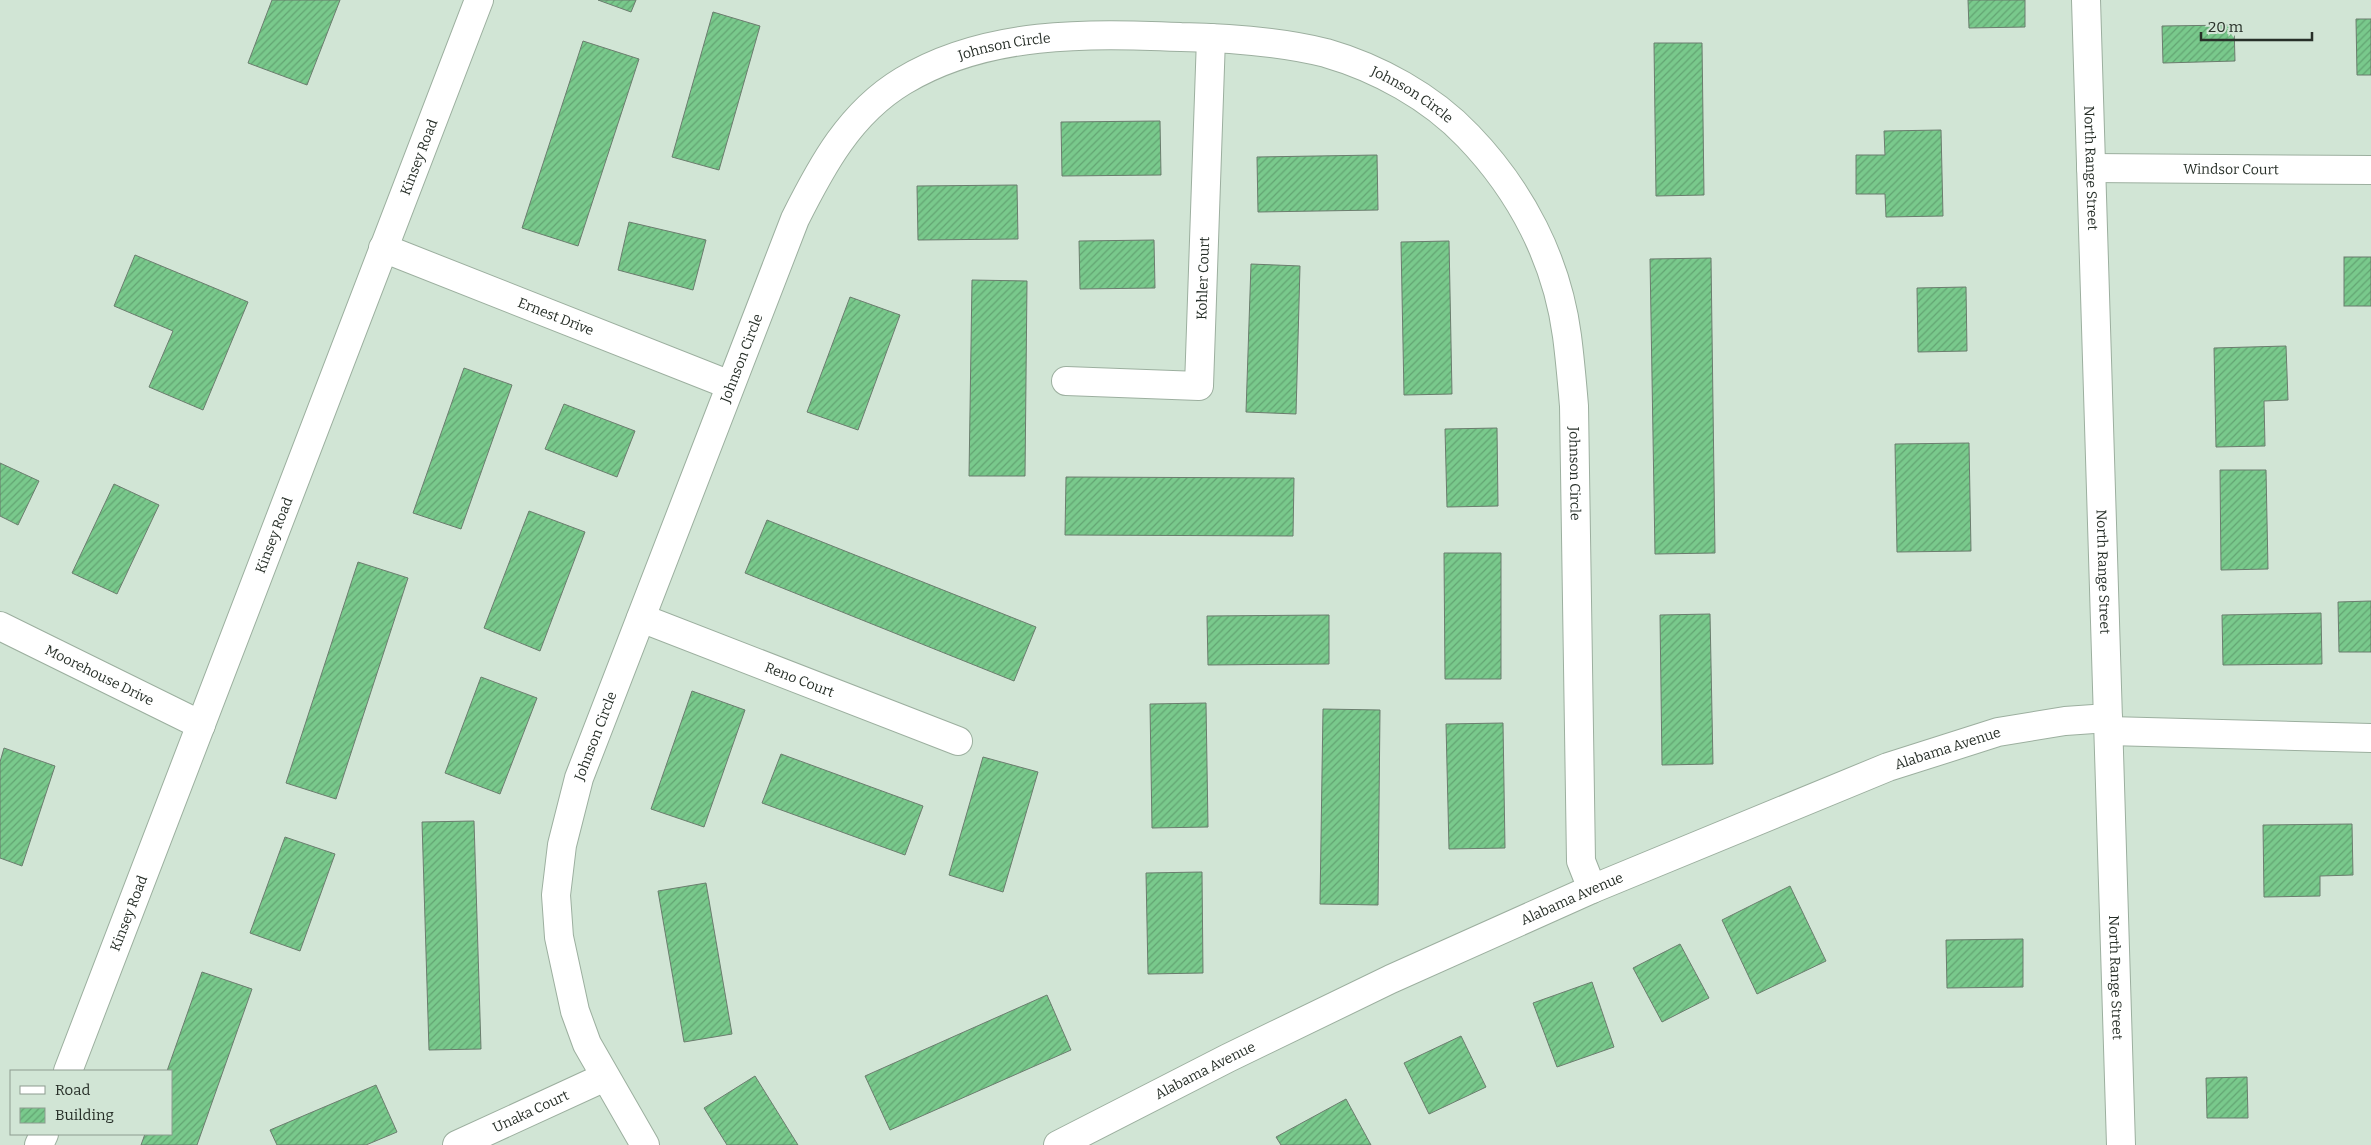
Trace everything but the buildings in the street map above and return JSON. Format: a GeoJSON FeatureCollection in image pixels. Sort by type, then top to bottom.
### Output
{"type":"FeatureCollection","features":[{"type":"Feature","properties":{"kind":"street","name":"Kinsey Road"},"geometry":{"type":"LineString","coordinates":[[68,1070],[480,0]]}},
{"type":"Feature","properties":{"kind":"street","name":"North Range Street"},"geometry":{"type":"LineString","coordinates":[[2086,0],[2121,1145]]}},
{"type":"Feature","properties":{"kind":"street","name":"Johnson Circle"},"geometry":{"type":"LineString","coordinates":[[645,1145],[587,1044],[575,1011],[559,937],[556,895],[562,845],[579,778],[795,218],[817,174],[840,138],[870,105],[903,81],[948,59],[995,46],[1053,37],[1140,35],[1272,43],[1326,53],[1378,72],[1426,100],[1473,142],[1498,170],[1532,221],[1552,271],[1567,334],[1573,397],[1580,861],[1592,889]]}},
{"type":"Feature","properties":{"kind":"street","name":"Kohler Court"},"geometry":{"type":"LineString","coordinates":[[1066,381],[1199,386],[1211,38]]}},
{"type":"Feature","properties":{"kind":"street","name":"Windsor Court"},"geometry":{"type":"LineString","coordinates":[[2091,168],[2371,170]]}},
{"type":"Feature","properties":{"kind":"street","name":"Ernest Drive"},"geometry":{"type":"LineString","coordinates":[[383,248],[730,385]]}},
{"type":"Feature","properties":{"kind":"street","name":"Reno Court"},"geometry":{"type":"LineString","coordinates":[[641,618],[958,741]]}},
{"type":"Feature","properties":{"kind":"street","name":"Moorehouse Drive"},"geometry":{"type":"LineString","coordinates":[[0,626],[201,725]]}},
{"type":"Feature","properties":{"kind":"street","name":"Alabama Avenue"},"geometry":{"type":"LineString","coordinates":[[1058,1145],[1228,1058],[1383,983],[1592,889],[1888,767],[1998,732],[2065,721],[2108,725],[2371,738]]}},
{"type":"Feature","properties":{"kind":"street","name":"Unaka Court"},"geometry":{"type":"LineString","coordinates":[[457,1145],[605,1077]]}}]}
